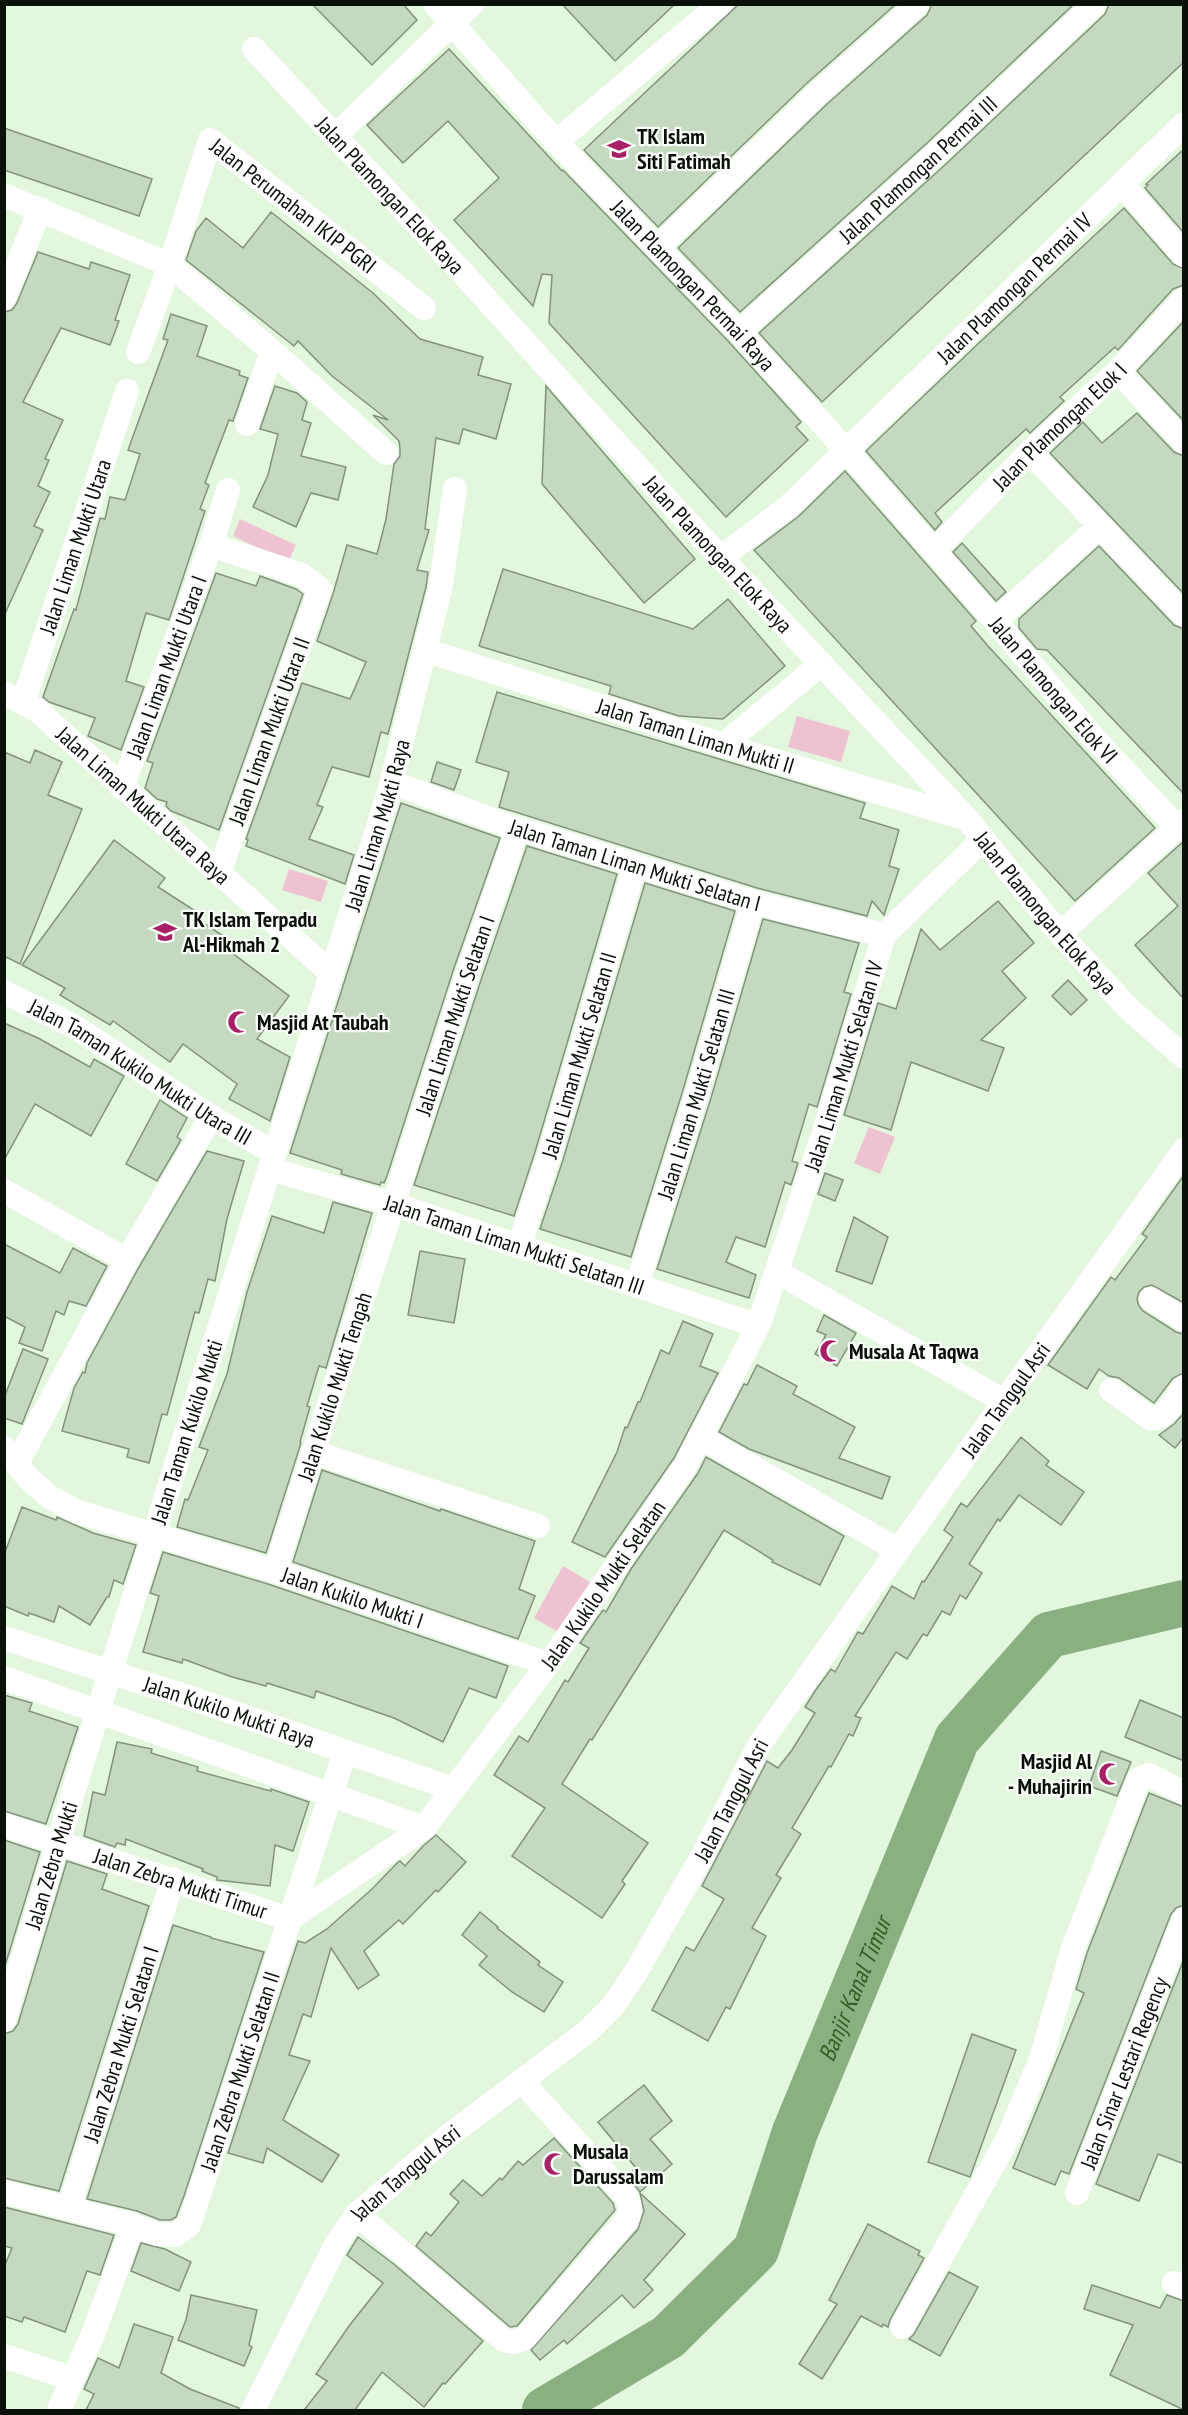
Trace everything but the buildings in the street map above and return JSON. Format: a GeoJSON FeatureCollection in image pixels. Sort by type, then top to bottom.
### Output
{"type":"FeatureCollection","features":[{"type":"Feature","properties":{"kind":"street","name":"Jalan Plamongan Permai Raya"},"geometry":{"type":"LineString","coordinates":[[435,4],[556,142],[739,332],[846,449],[934,551]]}},
{"type":"Feature","properties":{"kind":"street"},"geometry":{"type":"LineString","coordinates":[[336,135],[472,4]]}},
{"type":"Feature","properties":{"kind":"street"},"geometry":{"type":"LineString","coordinates":[[556,142],[720,4]]}},
{"type":"Feature","properties":{"kind":"street"},"geometry":{"type":"LineString","coordinates":[[657,248],[816,95],[918,4]]}},
{"type":"Feature","properties":{"kind":"street","name":"Jalan Plamongan Permai III"},"geometry":{"type":"LineString","coordinates":[[739,332],[936,154],[1095,4]]}},
{"type":"Feature","properties":{"kind":"street","name":"Jalan Plamongan Elok Raya"},"geometry":{"type":"LineString","coordinates":[[254,48],[336,135],[720,558],[967,819],[1060,934],[1130,1009],[1181,1051]]}},
{"type":"Feature","properties":{"kind":"street","name":"Jalan Plamongan Permai IV"},"geometry":{"type":"LineString","coordinates":[[720,558],[789,506],[1184,124]]}},
{"type":"Feature","properties":{"kind":"street","name":"Jalan Perumahan IKIP PGRI"},"geometry":{"type":"LineString","coordinates":[[138,352],[170,265],[210,140],[424,308]]}},
{"type":"Feature","properties":{"kind":"street"},"geometry":{"type":"LineString","coordinates":[[1122,184],[1184,255]]}},
{"type":"Feature","properties":{"kind":"street"},"geometry":{"type":"LineString","coordinates":[[4,195],[170,265],[272,351],[386,453]]}},
{"type":"Feature","properties":{"kind":"street"},"geometry":{"type":"LineString","coordinates":[[4,298],[40,209]]}},
{"type":"Feature","properties":{"kind":"street","name":"Jalan Plamongan Elok I"},"geometry":{"type":"LineString","coordinates":[[934,551],[1030,452],[1118,371],[1184,299]]}},
{"type":"Feature","properties":{"kind":"street"},"geometry":{"type":"LineString","coordinates":[[247,424],[272,351]]}},
{"type":"Feature","properties":{"kind":"street"},"geometry":{"type":"LineString","coordinates":[[1118,371],[1184,442]]}},
{"type":"Feature","properties":{"kind":"street","name":"Jalan Liman Mukti Utara"},"geometry":{"type":"LineString","coordinates":[[14,698],[127,391]]}},
{"type":"Feature","properties":{"kind":"street"},"geometry":{"type":"LineString","coordinates":[[1030,452],[1184,615]]}},
{"type":"Feature","properties":{"kind":"street","name":"Jalan Liman Mukti Raya"},"geometry":{"type":"LineString","coordinates":[[272,1161],[391,782],[440,590],[454,489]]}},
{"type":"Feature","properties":{"kind":"street","name":"Jalan Liman Mukti Utara I"},"geometry":{"type":"LineString","coordinates":[[122,788],[211,545],[228,490]]}},
{"type":"Feature","properties":{"kind":"street"},"geometry":{"type":"LineString","coordinates":[[995,621],[1100,527]]}},
{"type":"Feature","properties":{"kind":"street","name":"Jalan Liman Mukti Utara I"},"geometry":{"type":"LineString","coordinates":[[211,545],[302,575],[320,589]]}},
{"type":"Feature","properties":{"kind":"street","name":"Jalan Plamongan Elok VI"},"geometry":{"type":"LineString","coordinates":[[934,551],[1090,735],[1180,824]]}},
{"type":"Feature","properties":{"kind":"street","name":"Jalan Liman Mukti Utara II"},"geometry":{"type":"LineString","coordinates":[[219,873],[320,589]]}},
{"type":"Feature","properties":{"kind":"street","name":"Jalan Taman Liman Mukti II"},"geometry":{"type":"LineString","coordinates":[[424,650],[723,745],[967,819]]}},
{"type":"Feature","properties":{"kind":"street"},"geometry":{"type":"LineString","coordinates":[[723,745],[820,665]]}},
{"type":"Feature","properties":{"kind":"street","name":"Jalan Liman Mukti Utara Raya"},"geometry":{"type":"LineString","coordinates":[[14,698],[37,710],[331,973]]}},
{"type":"Feature","properties":{"kind":"street","name":"Jalan Taman Liman Mukti Selatan I"},"geometry":{"type":"LineString","coordinates":[[391,782],[518,828],[753,902],[884,935]]}},
{"type":"Feature","properties":{"kind":"street"},"geometry":{"type":"LineString","coordinates":[[1060,934],[1180,824]]}},
{"type":"Feature","properties":{"kind":"street","name":"Jalan Liman Mukti Selatan I"},"geometry":{"type":"LineString","coordinates":[[393,1204],[468,972],[518,828]]}},
{"type":"Feature","properties":{"kind":"street","name":"Jalan Liman Mukti Selatan IV"},"geometry":{"type":"LineString","coordinates":[[758,1326],[822,1138],[884,935],[983,839]]}},
{"type":"Feature","properties":{"kind":"street","name":"Jalan Liman Mukti Selatan II"},"geometry":{"type":"LineString","coordinates":[[519,1246],[549,1156],[635,865]]}},
{"type":"Feature","properties":{"kind":"street","name":"Jalan Liman Mukti Selatan III"},"geometry":{"type":"LineString","coordinates":[[637,1285],[694,1105],[753,902]]}},
{"type":"Feature","properties":{"kind":"street","name":"Jalan Taman Kukilo Mukti Utara III"},"geometry":{"type":"LineString","coordinates":[[4,992],[77,1028],[211,1117],[272,1161]]}},
{"type":"Feature","properties":{"kind":"street"},"geometry":{"type":"LineString","coordinates":[[11,1456],[211,1117]]}},
{"type":"Feature","properties":{"kind":"street","name":"Jalan Tanggul Asri"},"geometry":{"type":"LineString","coordinates":[[253,2410],[338,2243],[357,2214],[447,2137],[587,2032],[613,2006],[636,1972],[705,1851],[761,1742],[1184,1150]]}},
{"type":"Feature","properties":{"kind":"street","name":"Jalan Taman Liman Mukti Selatan III"},"geometry":{"type":"LineString","coordinates":[[272,1161],[393,1204],[758,1326]]}},
{"type":"Feature","properties":{"kind":"street","name":"Jalan Taman Kukilo Mukti"},"geometry":{"type":"LineString","coordinates":[[98,1711],[272,1161]]}},
{"type":"Feature","properties":{"kind":"street"},"geometry":{"type":"LineString","coordinates":[[4,1191],[127,1260]]}},
{"type":"Feature","properties":{"kind":"street","name":"Jalan Kukilo Mukti Tengah"},"geometry":{"type":"LineString","coordinates":[[275,1571],[393,1204]]}},
{"type":"Feature","properties":{"kind":"street"},"geometry":{"type":"LineString","coordinates":[[777,1272],[1004,1401]]}},
{"type":"Feature","properties":{"kind":"street"},"geometry":{"type":"LineString","coordinates":[[1151,1299],[1184,1320]]}},
{"type":"Feature","properties":{"kind":"street","name":"Jalan Kukilo Mukti Selatan"},"geometry":{"type":"LineString","coordinates":[[424,1828],[548,1664],[686,1465],[758,1326]]}},
{"type":"Feature","properties":{"kind":"street"},"geometry":{"type":"LineString","coordinates":[[1112,1390],[1150,1418],[1156,1419],[1162,1418],[1183,1390]]}},
{"type":"Feature","properties":{"kind":"street"},"geometry":{"type":"LineString","coordinates":[[700,1437],[897,1550]]}},
{"type":"Feature","properties":{"kind":"street"},"geometry":{"type":"LineString","coordinates":[[313,1452],[538,1526]]}},
{"type":"Feature","properties":{"kind":"street","name":"Jalan Kukilo Mukti I"},"geometry":{"type":"LineString","coordinates":[[11,1456],[28,1478],[51,1498],[78,1512],[275,1571],[548,1664]]}},
{"type":"Feature","properties":{"kind":"street","name":"Jalan Kukilo Mukti Raya"},"geometry":{"type":"LineString","coordinates":[[4,1638],[110,1674],[200,1701],[453,1789]]}},
{"type":"Feature","properties":{"kind":"street","name":"Jalan Kukilo Mukti Raya"},"geometry":{"type":"LineString","coordinates":[[4,1678],[424,1828]]}},
{"type":"Feature","properties":{"kind":"street","name":"Jalan Zebra Mukti"},"geometry":{"type":"LineString","coordinates":[[4,2020],[98,1711]]}},
{"type":"Feature","properties":{"kind":"street","name":"Jalan Zebra Mukti Selatan II"},"geometry":{"type":"LineString","coordinates":[[133,2224],[157,2235],[166,2236],[175,2235],[189,2225],[345,1752]]}},
{"type":"Feature","properties":{"kind":"street"},"geometry":{"type":"LineString","coordinates":[[902,2327],[1007,2140],[1041,2059],[1073,1948],[1139,1779],[1149,1775],[1184,1793]]}},
{"type":"Feature","properties":{"kind":"street","name":"Jalan Zebra Mukti Timur"},"geometry":{"type":"LineString","coordinates":[[4,1825],[289,1919]]}},
{"type":"Feature","properties":{"kind":"street"},"geometry":{"type":"LineString","coordinates":[[289,1919],[424,1828]]}},
{"type":"Feature","properties":{"kind":"street","name":"Jalan Zebra Mukti Selatan I"},"geometry":{"type":"LineString","coordinates":[[69,2208],[173,1879]]}},
{"type":"Feature","properties":{"kind":"street","name":"Jalan Sinar Lestari Regency"},"geometry":{"type":"LineString","coordinates":[[1077,2193],[1184,1920]]}},
{"type":"Feature","properties":{"kind":"street"},"geometry":{"type":"LineString","coordinates":[[357,2214],[504,2340],[514,2342],[525,2338],[627,2220],[631,2212],[625,2195],[534,2095],[524,2080]]}},
{"type":"Feature","properties":{"kind":"street"},"geometry":{"type":"LineString","coordinates":[[4,2192],[133,2224],[94,2332],[58,2410]]}},
{"type":"Feature","properties":{"kind":"street"},"geometry":{"type":"LineString","coordinates":[[4,2356],[73,2379]]}},
{"type":"Feature","properties":{"kind":"shaded area"},"geometry":{"type":"Polygon","coordinates":[[[240,519],[296,545],[288,562],[233,536],[240,519]]]}},
{"type":"Feature","properties":{"kind":"shaded area"},"geometry":{"type":"Polygon","coordinates":[[[797,716],[850,731],[841,762],[788,747],[797,716]]]}},
{"type":"Feature","properties":{"kind":"shaded area"},"geometry":{"type":"Polygon","coordinates":[[[289,869],[328,881],[321,902],[282,890],[289,869]]]}},
{"type":"Feature","properties":{"kind":"shaded area"},"geometry":{"type":"Polygon","coordinates":[[[869,1127],[895,1137],[880,1174],[854,1163],[869,1127]]]}},
{"type":"Feature","properties":{"kind":"shaded area"},"geometry":{"type":"Polygon","coordinates":[[[563,1566],[592,1583],[563,1635],[534,1618],[563,1566]]]}},
{"type":"Feature","properties":{"kind":"waterway","name":"Banjir Kanal Timur"},"geometry":{"type":"LineString","coordinates":[[545,2410],[668,2337],[756,2250],[795,2132],[957,1739],[1049,1635],[1184,1603]]}},
{"type":"Feature","properties":{"kind":"place","name":"TK Islam Siti Fatimah"},"geometry":{"type":"Point","coordinates":[619,149]}},
{"type":"Feature","properties":{"kind":"place","name":"TK Islam Terpadu Al-Hikmah 2"},"geometry":{"type":"Point","coordinates":[165,932]}},
{"type":"Feature","properties":{"kind":"place","name":"Masjid At Taubah"},"geometry":{"type":"Point","coordinates":[239,1022]}},
{"type":"Feature","properties":{"kind":"place","name":"Musala At Taqwa"},"geometry":{"type":"Point","coordinates":[831,1351]}},
{"type":"Feature","properties":{"kind":"place","name":"Masjid Al - Muhajirin"},"geometry":{"type":"Point","coordinates":[1110,1774]}},
{"type":"Feature","properties":{"kind":"place","name":"Musala Darussalam"},"geometry":{"type":"Point","coordinates":[555,2164]}}]}
